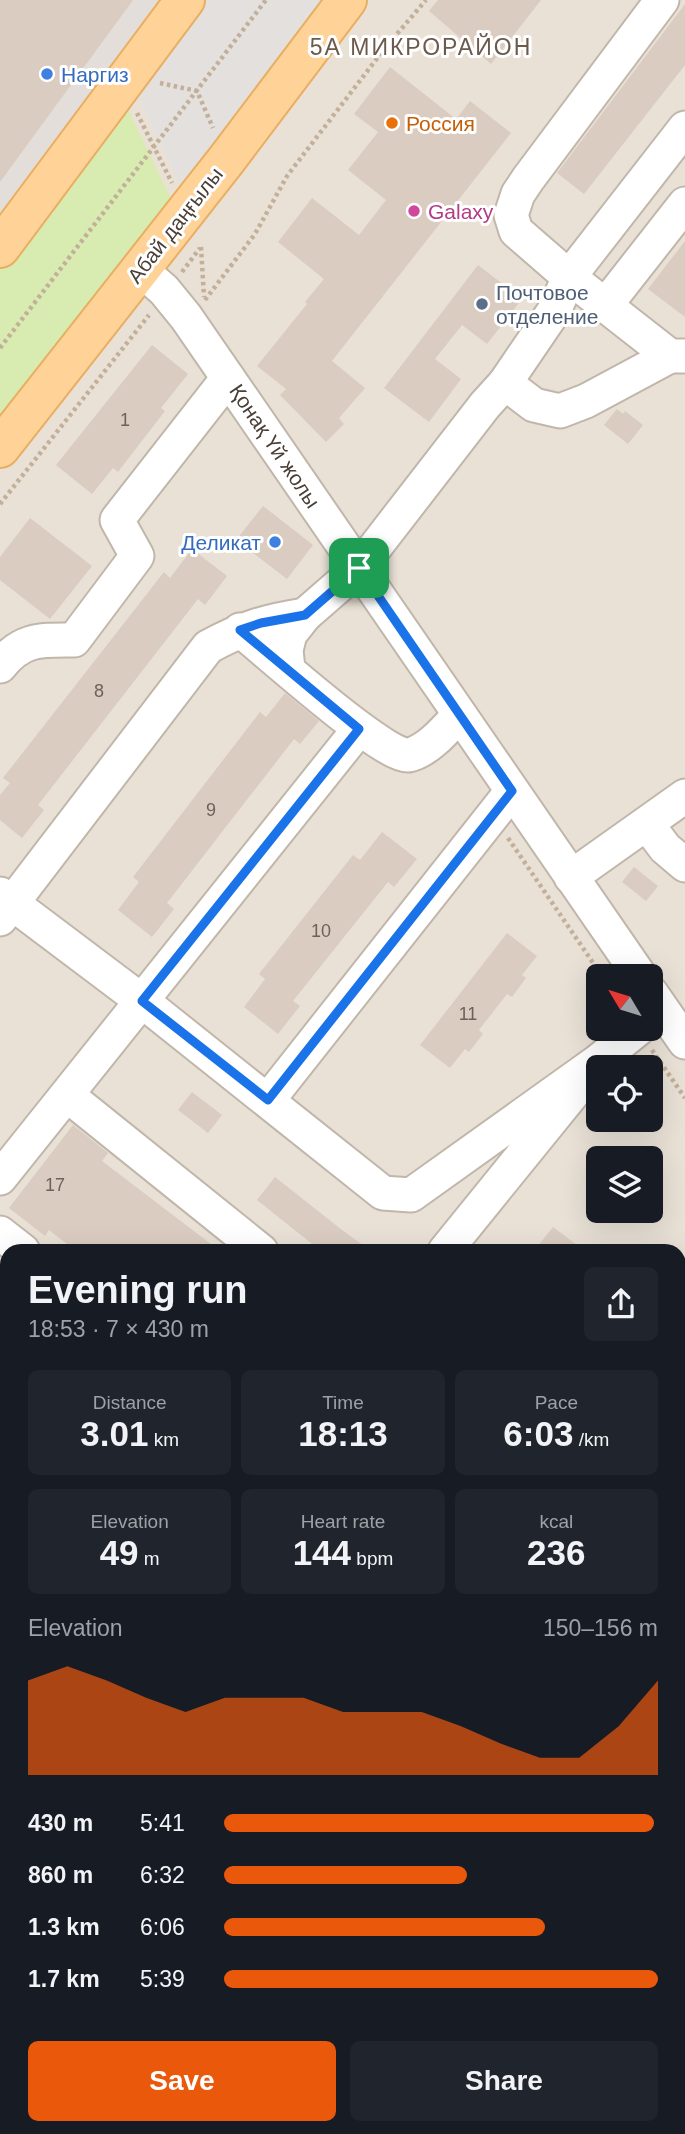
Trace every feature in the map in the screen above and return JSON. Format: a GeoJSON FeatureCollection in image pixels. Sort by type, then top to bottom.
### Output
{"type":"FeatureCollection","features":[{"type":"Feature","properties":{"kind":"main road"},"geometry":{"type":"LineString","coordinates":[[0,248],[185,0]]}},
{"type":"Feature","properties":{"kind":"main road","name":"Абай даңғылы"},"geometry":{"type":"LineString","coordinates":[[0,448],[227,159],[347,0]]}},
{"type":"Feature","properties":{"kind":"street"},"geometry":{"type":"LineString","coordinates":[[505,383],[534,405],[560,411],[677,356],[605,306],[569,277],[516,231],[512,215],[518,194],[662,0]]}},
{"type":"Feature","properties":{"kind":"street"},"geometry":{"type":"LineString","coordinates":[[288,669],[286,650],[290,634],[305,615],[359,568],[505,383],[554,311],[569,277],[685,128]]}},
{"type":"Feature","properties":{"kind":"street"},"geometry":{"type":"LineString","coordinates":[[605,306],[685,204]]}},
{"type":"Feature","properties":{"kind":"street","name":"Қонақ Үй жолы"},"geometry":{"type":"LineString","coordinates":[[140,269],[164,290],[186,317],[459,715],[502,803],[571,877],[632,964]]}},
{"type":"Feature","properties":{"kind":"street"},"geometry":{"type":"LineString","coordinates":[[0,666],[7,657],[28,642],[74,640],[137,556],[117,520],[228,378]]}},
{"type":"Feature","properties":{"kind":"street"},"geometry":{"type":"LineString","coordinates":[[305,615],[261,623],[240,630],[208,647],[4,905],[142,1001],[383,1193],[411,1195],[586,1070]]}},
{"type":"Feature","properties":{"kind":"street"},"geometry":{"type":"LineString","coordinates":[[240,630],[359,729],[396,754],[410,755],[439,736],[459,715]]}},
{"type":"Feature","properties":{"kind":"street"},"geometry":{"type":"LineString","coordinates":[[0,1178],[359,729]]}},
{"type":"Feature","properties":{"kind":"street"},"geometry":{"type":"LineString","coordinates":[[571,877],[685,796]]}},
{"type":"Feature","properties":{"kind":"street"},"geometry":{"type":"LineString","coordinates":[[268,1100],[502,803]]}},
{"type":"Feature","properties":{"kind":"street"},"geometry":{"type":"LineString","coordinates":[[647,824],[665,848],[685,865]]}},
{"type":"Feature","properties":{"kind":"street"},"geometry":{"type":"LineString","coordinates":[[663,1027],[685,1042]]}},
{"type":"Feature","properties":{"kind":"street"},"geometry":{"type":"LineString","coordinates":[[605,1055],[620,1041]]}},
{"type":"Feature","properties":{"kind":"street"},"geometry":{"type":"LineString","coordinates":[[451,1244],[586,1076]]}},
{"type":"Feature","properties":{"kind":"street"},"geometry":{"type":"LineString","coordinates":[[67,1095],[252,1244]]}},
{"type":"Feature","properties":{"kind":"street"},"geometry":{"type":"LineString","coordinates":[[0,1233],[14,1244]]}},
{"type":"Feature","properties":{"kind":"path"},"geometry":{"type":"LineString","coordinates":[[0,348],[266,0]]}},
{"type":"Feature","properties":{"kind":"path"},"geometry":{"type":"LineString","coordinates":[[204,300],[255,234],[287,176],[385,48],[426,0]]}},
{"type":"Feature","properties":{"kind":"path"},"geometry":{"type":"LineString","coordinates":[[128,76],[197,90]]}},
{"type":"Feature","properties":{"kind":"path"},"geometry":{"type":"LineString","coordinates":[[197,90],[227,159]]}},
{"type":"Feature","properties":{"kind":"path"},"geometry":{"type":"LineString","coordinates":[[502,803],[595,964]]}},
{"type":"Feature","properties":{"kind":"path"},"geometry":{"type":"LineString","coordinates":[[659,1041],[685,1098]]}},
{"type":"Feature","properties":{"kind":"shaded area"},"geometry":{"type":"Polygon","coordinates":[[[0,0],[199,0],[0,251],[0,0]]]}},
{"type":"Feature","properties":{"kind":"shaded area"},"geometry":{"type":"Polygon","coordinates":[[[194,0],[334,0],[185,195],[132,84],[194,0]]]}},
{"type":"Feature","properties":{"kind":"shaded area"},"geometry":{"type":"Polygon","coordinates":[[[199,0],[685,0],[685,1244],[0,1244],[0,251],[199,0]]]}},
{"type":"Feature","properties":{"kind":"green space"},"geometry":{"type":"Polygon","coordinates":[[[123,99],[174,205],[0,428],[0,268],[123,99]]]}},
{"type":"Feature","properties":{"kind":"building"},"geometry":{"type":"Polygon","coordinates":[[[0,0],[133,0],[0,182],[0,0]]]}},
{"type":"Feature","properties":{"kind":"building"},"geometry":{"type":"Polygon","coordinates":[[[438,0],[541,0],[491,64],[429,11],[438,0]]]}},
{"type":"Feature","properties":{"kind":"building"},"geometry":{"type":"Polygon","coordinates":[[[685,4],[685,65],[584,194],[557,173],[685,4]]]}},
{"type":"Feature","properties":{"kind":"building"},"geometry":{"type":"Polygon","coordinates":[[[390,67],[452,116],[457,118],[470,101],[511,133],[332,361],[365,388],[339,418],[344,424],[326,442],[280,395],[286,389],[257,366],[324,279],[278,242],[312,198],[359,235],[386,200],[348,170],[378,132],[354,114],[390,67]]]}},
{"type":"Feature","properties":{"kind":"building"},"geometry":{"type":"Polygon","coordinates":[[[685,241],[685,317],[648,289],[685,241]]]}},
{"type":"Feature","properties":{"kind":"building"},"geometry":{"type":"Polygon","coordinates":[[[478,265],[522,299],[487,344],[462,325],[435,359],[461,379],[429,422],[384,388],[478,265]]]}},
{"type":"Feature","properties":{"kind":"building"},"geometry":{"type":"Polygon","coordinates":[[[152,345],[188,374],[161,408],[165,411],[118,472],[113,468],[92,494],[56,465],[152,345]]]}},
{"type":"Feature","properties":{"kind":"building"},"geometry":{"type":"Polygon","coordinates":[[[617,409],[623,414],[625,411],[643,425],[628,444],[604,425],[617,409]]]}},
{"type":"Feature","properties":{"kind":"building","name":"Деликат"},"geometry":{"type":"Polygon","coordinates":[[[263,506],[313,545],[287,579],[236,540],[263,506]]]}},
{"type":"Feature","properties":{"kind":"building"},"geometry":{"type":"Polygon","coordinates":[[[30,518],[92,566],[50,619],[0,580],[0,557],[30,518]]]}},
{"type":"Feature","properties":{"kind":"building"},"geometry":{"type":"Polygon","coordinates":[[[192,549],[227,576],[205,605],[198,599],[38,805],[44,810],[22,838],[0,820],[0,795],[10,783],[3,778],[164,572],[170,578],[192,549]]]}},
{"type":"Feature","properties":{"kind":"building"},"geometry":{"type":"Polygon","coordinates":[[[285,693],[319,721],[300,744],[294,739],[167,903],[174,909],[152,937],[118,910],[139,882],[133,877],[260,712],[266,717],[285,693]]]}},
{"type":"Feature","properties":{"kind":"building"},"geometry":{"type":"Polygon","coordinates":[[[382,832],[417,859],[394,887],[388,882],[293,1001],[300,1006],[278,1034],[244,1007],[265,979],[259,974],[353,855],[360,860],[382,832]]]}},
{"type":"Feature","properties":{"kind":"building"},"geometry":{"type":"Polygon","coordinates":[[[634,867],[658,886],[646,901],[622,882],[634,867]]]}},
{"type":"Feature","properties":{"kind":"building"},"geometry":{"type":"Polygon","coordinates":[[[507,933],[537,956],[522,975],[526,978],[512,997],[507,994],[479,1030],[483,1034],[469,1052],[465,1049],[450,1068],[420,1045],[507,933]]]}},
{"type":"Feature","properties":{"kind":"building"},"geometry":{"type":"Polygon","coordinates":[[[192,1092],[222,1115],[208,1133],[178,1110],[192,1092]]]}},
{"type":"Feature","properties":{"kind":"building"},"geometry":{"type":"Polygon","coordinates":[[[73,1125],[108,1153],[102,1161],[211,1244],[67,1244],[49,1230],[45,1236],[9,1208],[73,1125]]]}},
{"type":"Feature","properties":{"kind":"building"},"geometry":{"type":"Polygon","coordinates":[[[275,1177],[361,1244],[312,1244],[257,1200],[275,1177]]]}},
{"type":"Feature","properties":{"kind":"building"},"geometry":{"type":"Polygon","coordinates":[[[553,1227],[576,1244],[540,1244],[553,1227]]]}},
{"type":"Feature","properties":{"kind":"place","name":"Наргиз"},"geometry":{"type":"Point","coordinates":[47,74]}},
{"type":"Feature","properties":{"kind":"place","name":"Россия"},"geometry":{"type":"Point","coordinates":[392,123]}},
{"type":"Feature","properties":{"kind":"place","name":"Galaxy"},"geometry":{"type":"Point","coordinates":[414,211]}},
{"type":"Feature","properties":{"kind":"place","name":"Почтовое отделение"},"geometry":{"type":"Point","coordinates":[482,304]}},
{"type":"Feature","properties":{"kind":"place","name":"Деликат"},"geometry":{"type":"Point","coordinates":[275,542]}},
{"type":"Feature","properties":{"kind":"district","name":"5А МИКРОРАЙОН"},"geometry":{"type":"Point","coordinates":[421,47]}},
{"type":"Feature","properties":{"kind":"route"},"geometry":{"type":"LineString","coordinates":[[359,568],[512,791],[268,1100],[142,1001],[359,729],[240,630],[305,615],[359,568]]}}]}
